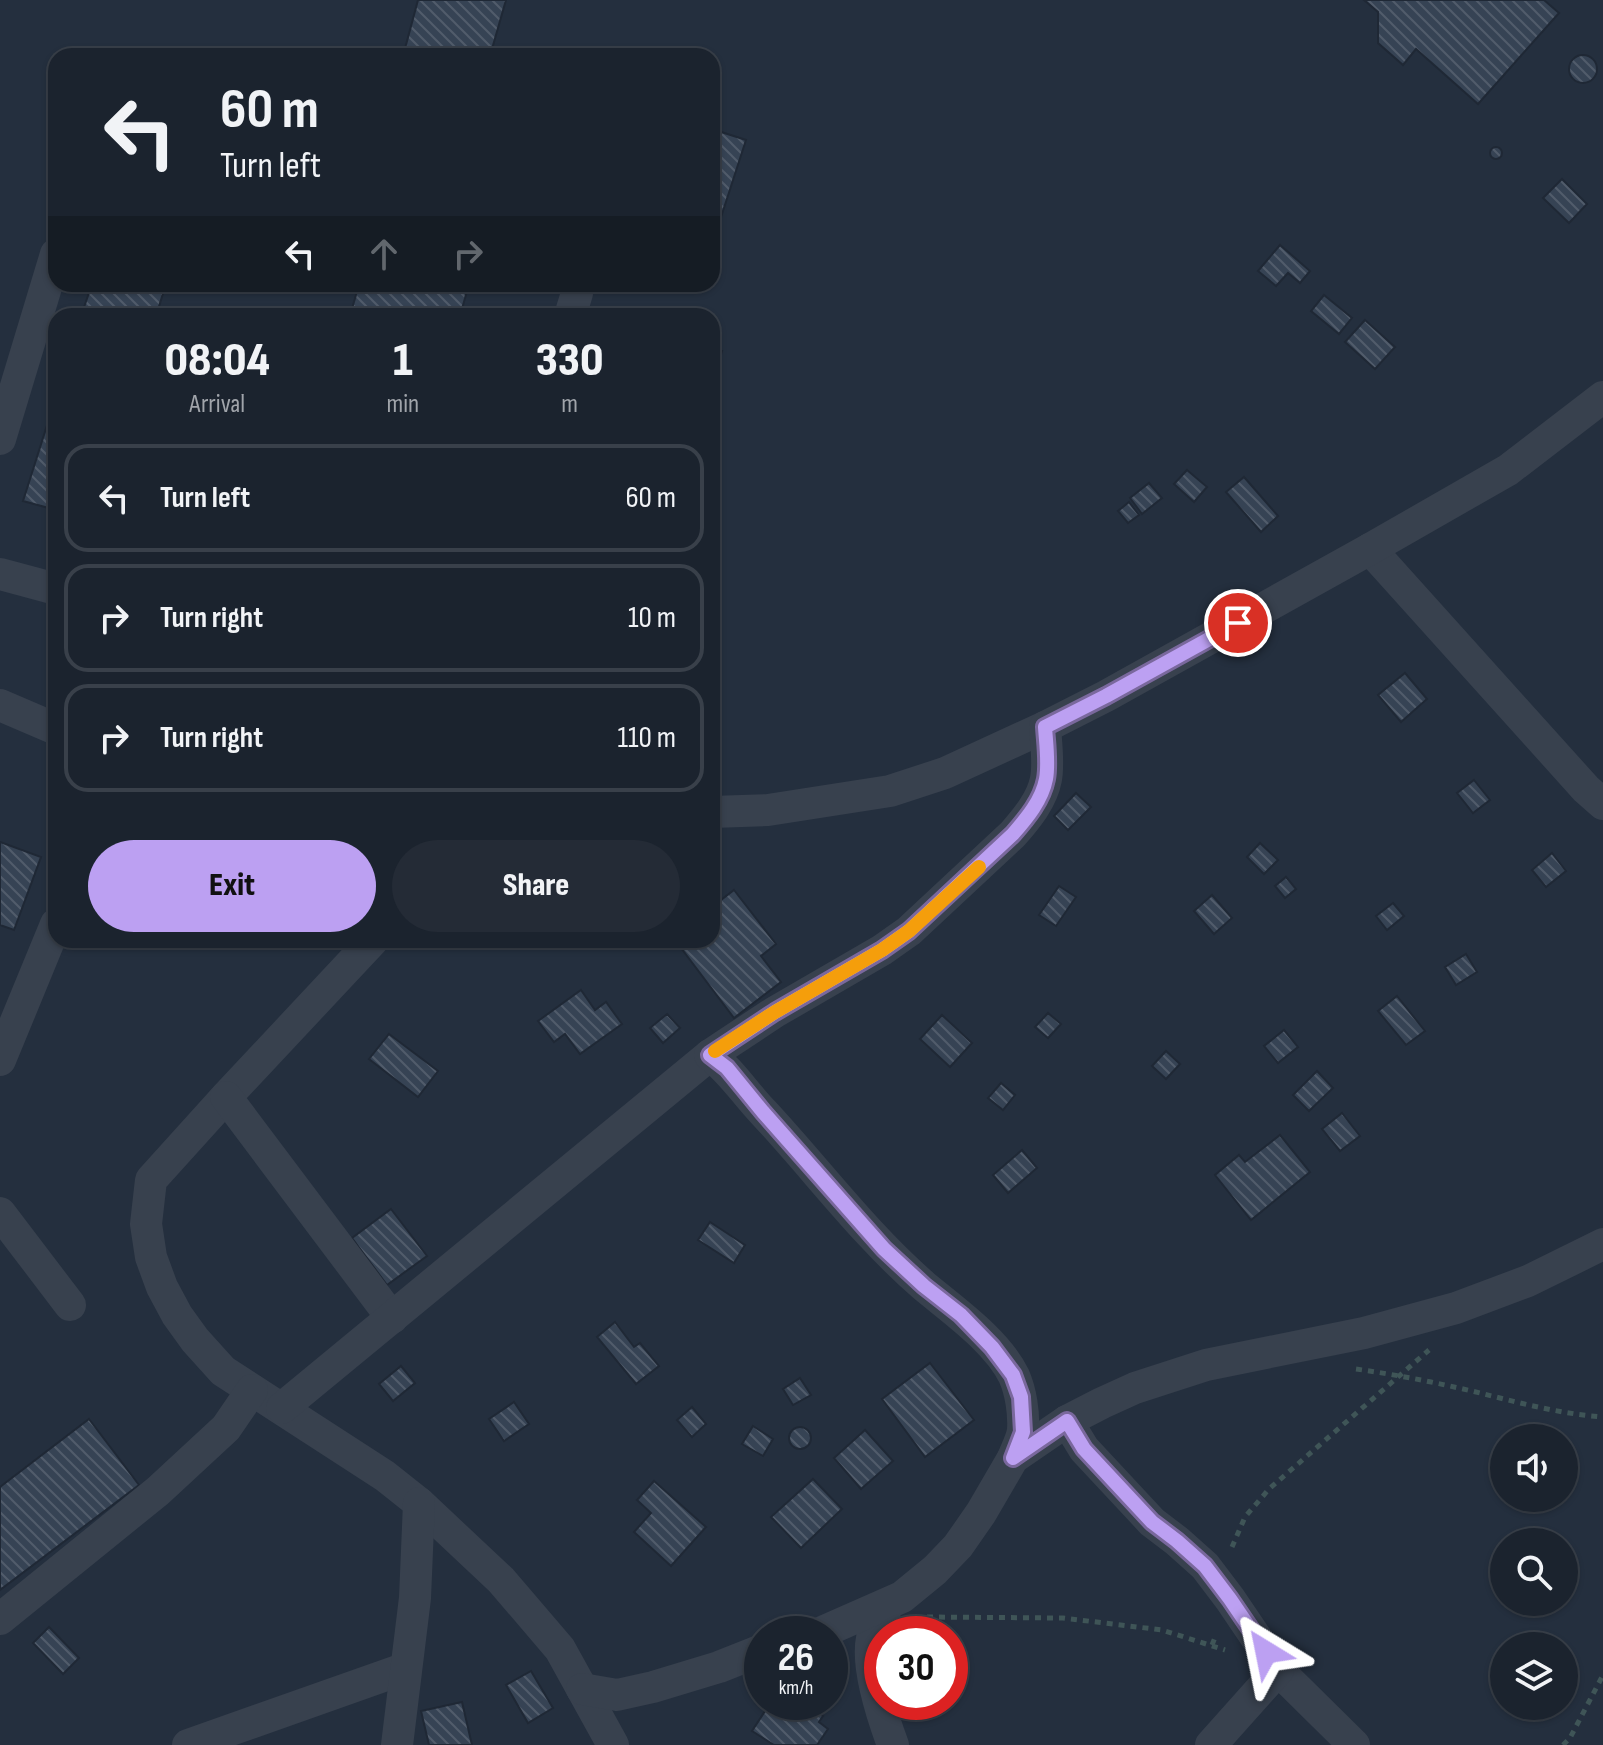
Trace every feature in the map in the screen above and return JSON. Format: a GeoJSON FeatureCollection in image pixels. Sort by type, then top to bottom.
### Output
{"type":"FeatureCollection","features":[{"type":"Feature","properties":{"kind":"street"},"geometry":{"type":"LineString","coordinates":[[0,439],[48,280]]}},
{"type":"Feature","properties":{"kind":"street"},"geometry":{"type":"LineString","coordinates":[[720,812],[768,810],[890,791],[945,773],[1045,727],[1106,696],[1508,470],[1603,397]]}},
{"type":"Feature","properties":{"kind":"street"},"geometry":{"type":"LineString","coordinates":[[1370,549],[1586,789],[1603,804]]}},
{"type":"Feature","properties":{"kind":"street"},"geometry":{"type":"LineString","coordinates":[[0,574],[48,587]]}},
{"type":"Feature","properties":{"kind":"street"},"geometry":{"type":"LineString","coordinates":[[0,705],[48,726]]}},
{"type":"Feature","properties":{"kind":"street"},"geometry":{"type":"LineString","coordinates":[[282,1408],[710,1055],[909,931],[1013,834],[1033,808],[1047,777],[1045,727]]}},
{"type":"Feature","properties":{"kind":"street"},"geometry":{"type":"LineString","coordinates":[[0,1060],[48,943]]}},
{"type":"Feature","properties":{"kind":"street"},"geometry":{"type":"LineString","coordinates":[[366,948],[151,1180],[146,1224],[151,1257],[177,1315],[223,1371],[385,1476],[419,1503],[501,1580],[560,1649],[613,1745]]}},
{"type":"Feature","properties":{"kind":"street"},"geometry":{"type":"LineString","coordinates":[[710,1055],[727,1068],[884,1249],[961,1315],[992,1347],[1013,1375],[1021,1397],[1023,1432],[1013,1458],[958,1546],[882,1615],[848,1625]]}},
{"type":"Feature","properties":{"kind":"street"},"geometry":{"type":"LineString","coordinates":[[226,1097],[392,1318]]}},
{"type":"Feature","properties":{"kind":"street"},"geometry":{"type":"LineString","coordinates":[[0,1213],[70,1305]]}},
{"type":"Feature","properties":{"kind":"street"},"geometry":{"type":"LineString","coordinates":[[1013,1458],[1067,1421],[1135,1388],[1168,1376],[1206,1365],[1364,1333],[1456,1308],[1528,1281],[1603,1244]]}},
{"type":"Feature","properties":{"kind":"street"},"geometry":{"type":"LineString","coordinates":[[0,1619],[158,1491],[226,1428],[252,1390]]}},
{"type":"Feature","properties":{"kind":"street"},"geometry":{"type":"LineString","coordinates":[[1067,1421],[1084,1449],[1152,1522],[1205,1566],[1278,1670],[1354,1745]]}},
{"type":"Feature","properties":{"kind":"street"},"geometry":{"type":"LineString","coordinates":[[397,1745],[415,1598],[419,1503]]}},
{"type":"Feature","properties":{"kind":"street"},"geometry":{"type":"LineString","coordinates":[[882,1615],[870,1655],[893,1745]]}},
{"type":"Feature","properties":{"kind":"street"},"geometry":{"type":"LineString","coordinates":[[582,1689],[617,1695],[744,1657]]}},
{"type":"Feature","properties":{"kind":"street"},"geometry":{"type":"LineString","coordinates":[[188,1745],[406,1668]]}},
{"type":"Feature","properties":{"kind":"street"},"geometry":{"type":"LineString","coordinates":[[1211,1745],[1278,1670]]}},
{"type":"Feature","properties":{"kind":"path"},"geometry":{"type":"LineString","coordinates":[[1230,1599],[1232,1545],[1245,1517],[1269,1489],[1441,1343]]}},
{"type":"Feature","properties":{"kind":"path"},"geometry":{"type":"LineString","coordinates":[[1353,1369],[1585,1416],[1603,1417]]}},
{"type":"Feature","properties":{"kind":"path"},"geometry":{"type":"LineString","coordinates":[[882,1615],[1063,1618],[1162,1630],[1225,1650]]}},
{"type":"Feature","properties":{"kind":"path"},"geometry":{"type":"LineString","coordinates":[[1567,1743],[1603,1675]]}},
{"type":"Feature","properties":{"kind":"building"},"geometry":{"type":"Polygon","coordinates":[[[418,0],[506,0],[492,48],[405,48],[418,0]]]}},
{"type":"Feature","properties":{"kind":"building"},"geometry":{"type":"Polygon","coordinates":[[[1364,0],[1544,0],[1559,13],[1478,104],[1416,49],[1403,65],[1378,43],[1378,12],[1364,0]]]}},
{"type":"Feature","properties":{"kind":"building"},"geometry":{"type":"Polygon","coordinates":[[[1583,55],[1593,59],[1597,69],[1593,79],[1583,83],[1573,79],[1569,69],[1573,59],[1583,55]]]}},
{"type":"Feature","properties":{"kind":"building"},"geometry":{"type":"Polygon","coordinates":[[[720,132],[746,140],[720,220],[720,132]]]}},
{"type":"Feature","properties":{"kind":"building"},"geometry":{"type":"Polygon","coordinates":[[[1496,147],[1502,153],[1496,159],[1490,153],[1496,147]]]}},
{"type":"Feature","properties":{"kind":"building"},"geometry":{"type":"Polygon","coordinates":[[[1562,179],[1587,204],[1569,223],[1543,198],[1562,179]]]}},
{"type":"Feature","properties":{"kind":"building"},"geometry":{"type":"Polygon","coordinates":[[[1280,245],[1310,271],[1300,283],[1288,273],[1276,286],[1258,271],[1280,245]]]}},
{"type":"Feature","properties":{"kind":"building"},"geometry":{"type":"Polygon","coordinates":[[[89,292],[164,292],[158,308],[84,308],[89,292]]]}},
{"type":"Feature","properties":{"kind":"building"},"geometry":{"type":"Polygon","coordinates":[[[357,292],[467,292],[462,308],[352,308],[357,292]]]}},
{"type":"Feature","properties":{"kind":"building"},"geometry":{"type":"Polygon","coordinates":[[[1324,295],[1352,318],[1339,334],[1311,311],[1324,295]]]}},
{"type":"Feature","properties":{"kind":"building"},"geometry":{"type":"Polygon","coordinates":[[[1365,320],[1395,347],[1375,369],[1345,342],[1365,320]]]}},
{"type":"Feature","properties":{"kind":"building"},"geometry":{"type":"Polygon","coordinates":[[[48,422],[48,508],[23,501],[48,422]]]}},
{"type":"Feature","properties":{"kind":"building"},"geometry":{"type":"Polygon","coordinates":[[[1187,470],[1207,487],[1194,502],[1174,484],[1187,470]]]}},
{"type":"Feature","properties":{"kind":"building"},"geometry":{"type":"Polygon","coordinates":[[[1244,477],[1278,516],[1261,532],[1226,492],[1244,477]]]}},
{"type":"Feature","properties":{"kind":"building"},"geometry":{"type":"Polygon","coordinates":[[[1149,483],[1162,498],[1142,514],[1130,498],[1149,483]]]}},
{"type":"Feature","properties":{"kind":"building"},"geometry":{"type":"Polygon","coordinates":[[[1129,502],[1139,515],[1128,523],[1118,511],[1129,502]]]}},
{"type":"Feature","properties":{"kind":"building"},"geometry":{"type":"Polygon","coordinates":[[[1405,673],[1427,699],[1401,722],[1378,695],[1405,673]]]}},
{"type":"Feature","properties":{"kind":"building"},"geometry":{"type":"Polygon","coordinates":[[[1474,780],[1490,800],[1473,813],[1457,793],[1474,780]]]}},
{"type":"Feature","properties":{"kind":"building"},"geometry":{"type":"Polygon","coordinates":[[[1076,793],[1091,807],[1068,830],[1054,816],[1076,793]]]}},
{"type":"Feature","properties":{"kind":"building"},"geometry":{"type":"Polygon","coordinates":[[[0,842],[41,857],[14,930],[0,925],[0,842]]]}},
{"type":"Feature","properties":{"kind":"building"},"geometry":{"type":"Polygon","coordinates":[[[1260,843],[1278,860],[1264,874],[1247,857],[1260,843]]]}},
{"type":"Feature","properties":{"kind":"building"},"geometry":{"type":"Polygon","coordinates":[[[1552,853],[1566,871],[1546,887],[1532,870],[1552,853]]]}},
{"type":"Feature","properties":{"kind":"building"},"geometry":{"type":"Polygon","coordinates":[[[1286,877],[1296,889],[1285,898],[1275,886],[1286,877]]]}},
{"type":"Feature","properties":{"kind":"building"},"geometry":{"type":"Polygon","coordinates":[[[1059,886],[1076,897],[1056,926],[1039,915],[1059,886]]]}},
{"type":"Feature","properties":{"kind":"building"},"geometry":{"type":"Polygon","coordinates":[[[734,890],[776,944],[761,956],[781,982],[734,1018],[681,948],[720,948],[720,901],[734,890]]]}},
{"type":"Feature","properties":{"kind":"building"},"geometry":{"type":"Polygon","coordinates":[[[1212,895],[1232,918],[1214,934],[1194,911],[1212,895]]]}},
{"type":"Feature","properties":{"kind":"building"},"geometry":{"type":"Polygon","coordinates":[[[1393,903],[1404,916],[1387,930],[1376,916],[1393,903]]]}},
{"type":"Feature","properties":{"kind":"building"},"geometry":{"type":"Polygon","coordinates":[[[1466,954],[1477,972],[1456,985],[1445,967],[1466,954]]]}},
{"type":"Feature","properties":{"kind":"building"},"geometry":{"type":"Polygon","coordinates":[[[581,990],[595,1010],[606,1002],[622,1024],[580,1054],[565,1034],[554,1042],[538,1021],[581,990]]]}},
{"type":"Feature","properties":{"kind":"building"},"geometry":{"type":"Polygon","coordinates":[[[1397,996],[1425,1031],[1406,1045],[1378,1011],[1397,996]]]}},
{"type":"Feature","properties":{"kind":"building"},"geometry":{"type":"Polygon","coordinates":[[[1048,1013],[1061,1024],[1048,1038],[1035,1027],[1048,1013]]]}},
{"type":"Feature","properties":{"kind":"building"},"geometry":{"type":"Polygon","coordinates":[[[667,1014],[680,1028],[663,1043],[650,1028],[667,1014]]]}},
{"type":"Feature","properties":{"kind":"building"},"geometry":{"type":"Polygon","coordinates":[[[942,1015],[972,1043],[950,1067],[920,1039],[942,1015]]]}},
{"type":"Feature","properties":{"kind":"building"},"geometry":{"type":"Polygon","coordinates":[[[1284,1030],[1298,1047],[1278,1063],[1264,1046],[1284,1030]]]}},
{"type":"Feature","properties":{"kind":"building"},"geometry":{"type":"Polygon","coordinates":[[[389,1034],[438,1071],[418,1097],[369,1059],[389,1034]]]}},
{"type":"Feature","properties":{"kind":"building"},"geometry":{"type":"Polygon","coordinates":[[[1166,1051],[1180,1064],[1166,1079],[1152,1066],[1166,1051]]]}},
{"type":"Feature","properties":{"kind":"building"},"geometry":{"type":"Polygon","coordinates":[[[1317,1071],[1333,1088],[1309,1111],[1293,1095],[1317,1071]]]}},
{"type":"Feature","properties":{"kind":"building"},"geometry":{"type":"Polygon","coordinates":[[[1001,1083],[1015,1095],[1003,1110],[988,1098],[1001,1083]]]}},
{"type":"Feature","properties":{"kind":"building"},"geometry":{"type":"Polygon","coordinates":[[[1342,1113],[1360,1136],[1340,1151],[1322,1129],[1342,1113]]]}},
{"type":"Feature","properties":{"kind":"building"},"geometry":{"type":"Polygon","coordinates":[[[1280,1135],[1310,1172],[1251,1220],[1215,1175],[1239,1155],[1245,1162],[1280,1135]]]}},
{"type":"Feature","properties":{"kind":"building"},"geometry":{"type":"Polygon","coordinates":[[[1022,1150],[1037,1168],[1008,1193],[993,1175],[1022,1150]]]}},
{"type":"Feature","properties":{"kind":"building"},"geometry":{"type":"Polygon","coordinates":[[[391,1209],[427,1256],[387,1285],[352,1238],[391,1209]]]}},
{"type":"Feature","properties":{"kind":"building"},"geometry":{"type":"Polygon","coordinates":[[[710,1222],[745,1245],[734,1263],[698,1240],[710,1222]]]}},
{"type":"Feature","properties":{"kind":"building"},"geometry":{"type":"Polygon","coordinates":[[[615,1322],[634,1347],[640,1343],[659,1366],[636,1384],[597,1337],[615,1322]]]}},
{"type":"Feature","properties":{"kind":"building"},"geometry":{"type":"Polygon","coordinates":[[[930,1363],[974,1420],[925,1457],[882,1399],[930,1363]]]}},
{"type":"Feature","properties":{"kind":"building"},"geometry":{"type":"Polygon","coordinates":[[[401,1366],[415,1383],[393,1401],[379,1384],[401,1366]]]}},
{"type":"Feature","properties":{"kind":"building"},"geometry":{"type":"Polygon","coordinates":[[[800,1378],[811,1395],[793,1405],[783,1389],[800,1378]]]}},
{"type":"Feature","properties":{"kind":"building"},"geometry":{"type":"Polygon","coordinates":[[[514,1402],[529,1424],[504,1441],[489,1419],[514,1402]]]}},
{"type":"Feature","properties":{"kind":"building"},"geometry":{"type":"Polygon","coordinates":[[[692,1407],[706,1424],[692,1437],[677,1420],[692,1407]]]}},
{"type":"Feature","properties":{"kind":"building"},"geometry":{"type":"Polygon","coordinates":[[[89,1419],[139,1485],[0,1590],[0,1487],[89,1419]]]}},
{"type":"Feature","properties":{"kind":"building"},"geometry":{"type":"Polygon","coordinates":[[[753,1426],[773,1439],[763,1456],[742,1444],[753,1426]]]}},
{"type":"Feature","properties":{"kind":"building"},"geometry":{"type":"Polygon","coordinates":[[[800,1427],[808,1430],[811,1438],[808,1446],[800,1449],[792,1446],[789,1438],[792,1430],[800,1427]]]}},
{"type":"Feature","properties":{"kind":"building"},"geometry":{"type":"Polygon","coordinates":[[[865,1430],[893,1461],[861,1489],[834,1458],[865,1430]]]}},
{"type":"Feature","properties":{"kind":"building"},"geometry":{"type":"Polygon","coordinates":[[[813,1479],[842,1509],[801,1548],[771,1517],[813,1479]]]}},
{"type":"Feature","properties":{"kind":"building"},"geometry":{"type":"Polygon","coordinates":[[[654,1481],[706,1527],[671,1566],[634,1532],[651,1513],[637,1500],[654,1481]]]}},
{"type":"Feature","properties":{"kind":"building"},"geometry":{"type":"Polygon","coordinates":[[[49,1627],[79,1658],[63,1674],[33,1643],[49,1627]]]}},
{"type":"Feature","properties":{"kind":"building"},"geometry":{"type":"Polygon","coordinates":[[[531,1671],[553,1708],[528,1723],[506,1685],[531,1671]]]}},
{"type":"Feature","properties":{"kind":"building"},"geometry":{"type":"Polygon","coordinates":[[[462,1702],[472,1745],[429,1745],[421,1711],[462,1702]]]}},
{"type":"Feature","properties":{"kind":"building"},"geometry":{"type":"Polygon","coordinates":[[[759,1720],[820,1720],[828,1729],[817,1745],[774,1745],[752,1731],[759,1720]]]}},
{"type":"Feature","properties":{"kind":"slow traffic"},"geometry":{"type":"LineString","coordinates":[[715,1051],[882,950],[909,931],[979,867]]}},
{"type":"Feature","properties":{"kind":"route"},"geometry":{"type":"LineString","coordinates":[[1238,623],[1045,727],[1047,777],[1028,818],[1013,834],[909,931],[710,1055],[727,1068],[884,1249],[961,1315],[992,1347],[1013,1375],[1021,1397],[1023,1432],[1013,1458],[1067,1421],[1084,1449],[1152,1522],[1205,1566],[1266,1652]]}}]}
